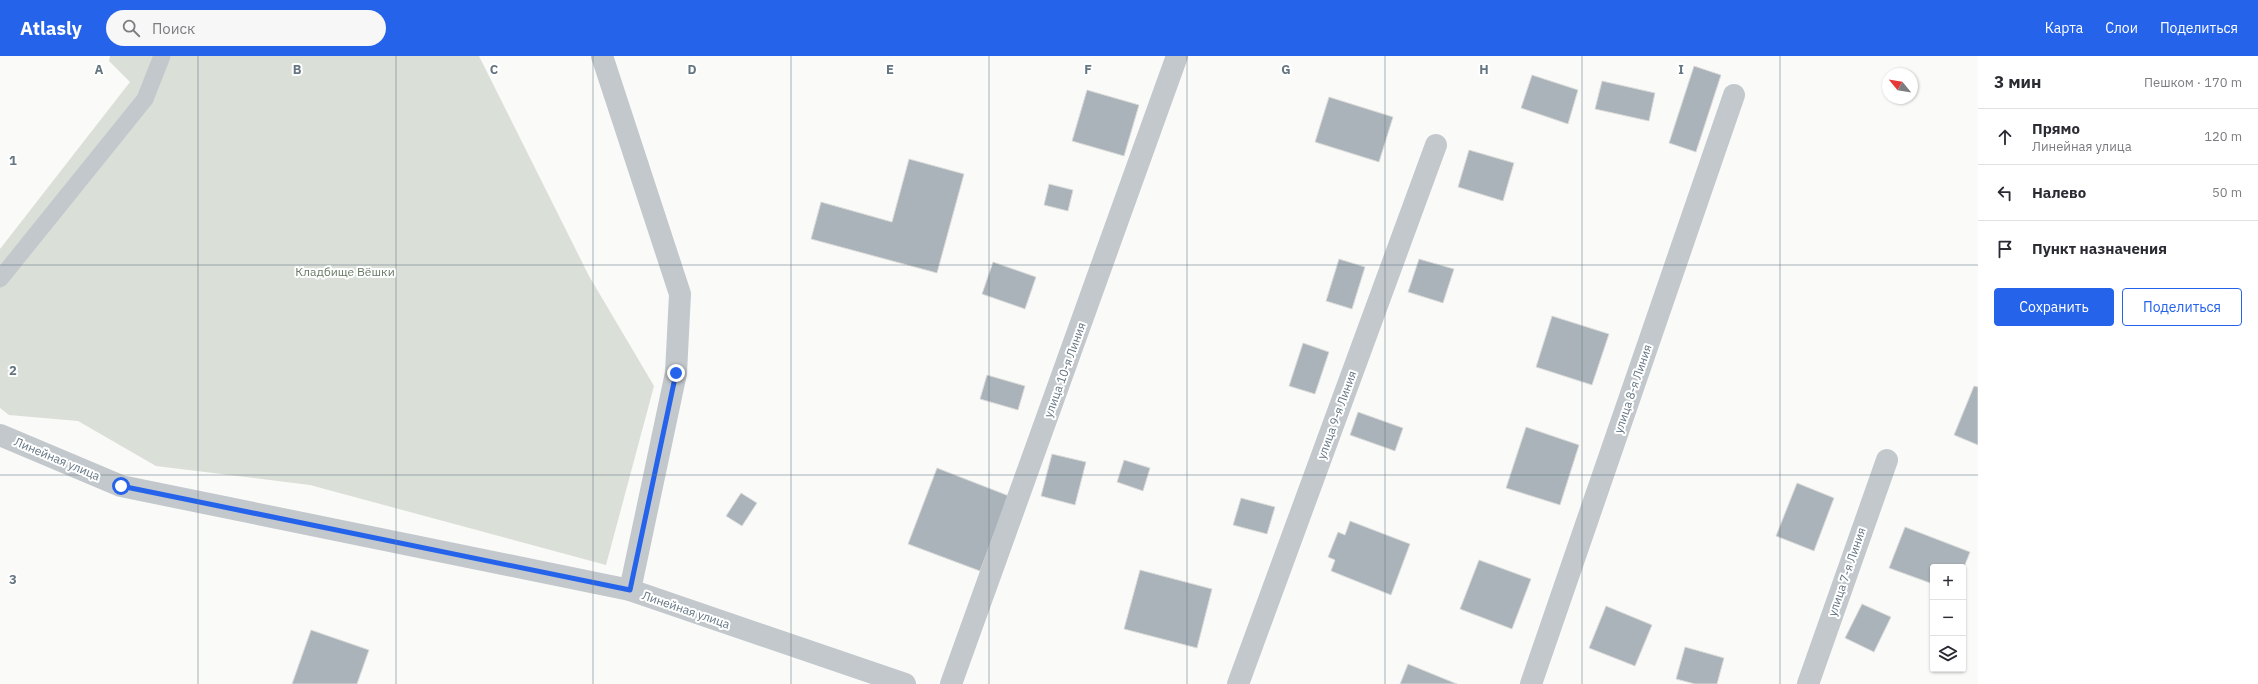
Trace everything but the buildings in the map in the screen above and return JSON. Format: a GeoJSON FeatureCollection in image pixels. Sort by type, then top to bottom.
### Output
{"type":"FeatureCollection","features":[{"type":"Feature","properties":{"kind":"street"},"geometry":{"type":"LineString","coordinates":[[602,56],[680,294],[676,373],[630,590]]}},
{"type":"Feature","properties":{"kind":"street","name":"улица 10-я Линия"},"geometry":{"type":"LineString","coordinates":[[951,684],[1177,56]]}},
{"type":"Feature","properties":{"kind":"street","name":"улица 8-я Линия"},"geometry":{"type":"LineString","coordinates":[[1530,684],[1734,95]]}},
{"type":"Feature","properties":{"kind":"street","name":"улица 9-я Линия"},"geometry":{"type":"LineString","coordinates":[[1238,684],[1436,146]]}},
{"type":"Feature","properties":{"kind":"street","name":"Линейная улица"},"geometry":{"type":"LineString","coordinates":[[0,434],[121,486],[630,590],[905,684]]}},
{"type":"Feature","properties":{"kind":"street","name":"улица 7-я Линия"},"geometry":{"type":"LineString","coordinates":[[1808,684],[1887,460]]}},
{"type":"Feature","properties":{"kind":"lane"},"geometry":{"type":"LineString","coordinates":[[0,278],[145,99],[162,56]]}},
{"type":"Feature","properties":{"kind":"green space","name":"Кладбище Вёшки"},"geometry":{"type":"Polygon","coordinates":[[[110,56],[479,56],[589,276],[654,386],[606,565],[310,485],[156,466],[78,421],[9,415],[0,408],[0,249],[130,82],[109,61],[110,56]]]}},
{"type":"Feature","properties":{"kind":"route"},"geometry":{"type":"LineString","coordinates":[[121,486],[630,590],[676,373]]}}]}
